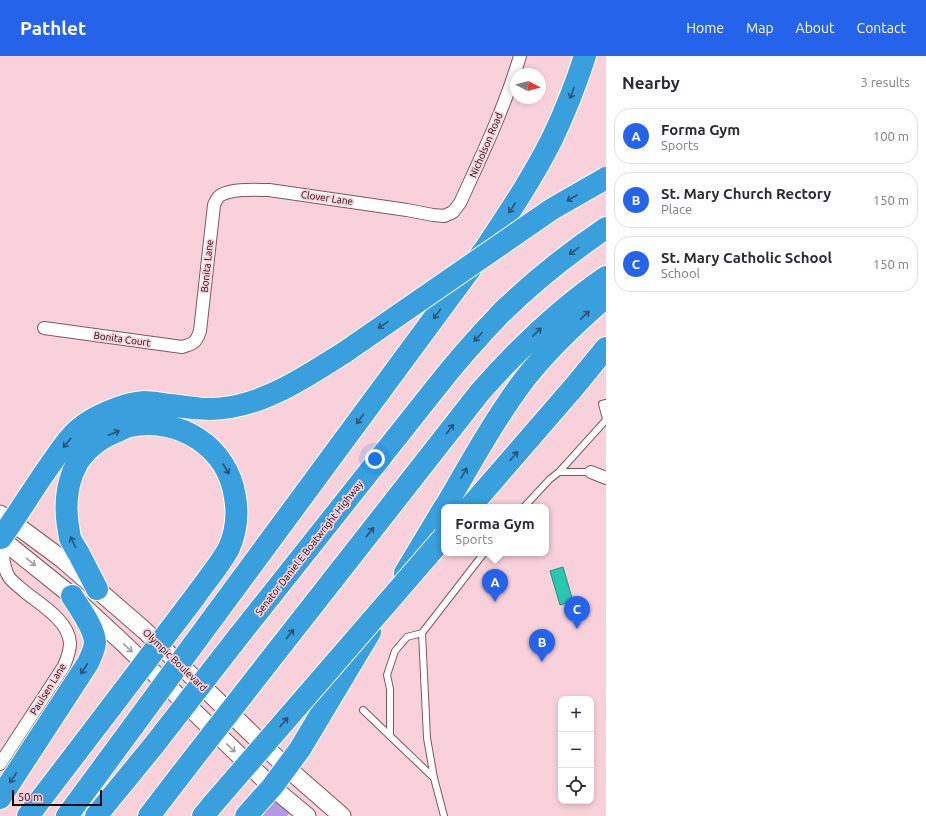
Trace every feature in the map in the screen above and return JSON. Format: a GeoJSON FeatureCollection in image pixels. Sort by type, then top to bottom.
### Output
{"type":"FeatureCollection","features":[{"type":"Feature","properties":{"kind":"highway"},"geometry":{"type":"LineString","coordinates":[[66,816],[485,249],[527,184],[552,139],[585,56]]}},
{"type":"Feature","properties":{"kind":"highway"},"geometry":{"type":"LineString","coordinates":[[4,528],[24,504],[64,446],[80,428],[100,415],[125,406],[144,402],[203,409],[216,409],[242,405],[279,391],[345,352],[552,209],[606,178]]}},
{"type":"Feature","properties":{"kind":"highway","name":"Senator Daniel E Boatwright Highway"},"geometry":{"type":"LineString","coordinates":[[96,816],[154,745],[466,350],[503,311],[538,279],[606,228]]}},
{"type":"Feature","properties":{"kind":"highway"},"geometry":{"type":"LineString","coordinates":[[148,816],[480,392],[516,353],[554,317],[606,277]]}},
{"type":"Feature","properties":{"kind":"highway"},"geometry":{"type":"LineString","coordinates":[[446,504],[506,405],[525,379],[544,356],[606,297]]}},
{"type":"Feature","properties":{"kind":"highway"},"geometry":{"type":"LineString","coordinates":[[473,504],[606,348]]}},
{"type":"Feature","properties":{"kind":"highway"},"geometry":{"type":"LineString","coordinates":[[28,816],[194,598],[216,568],[228,548],[235,528],[237,508],[230,475],[209,447],[192,435],[158,424],[129,426],[108,435],[92,446],[79,459],[71,479],[66,498],[66,516],[70,537],[97,589]]}},
{"type":"Feature","properties":{"kind":"highway"},"geometry":{"type":"LineString","coordinates":[[246,816],[272,787],[300,749],[441,513]]}},
{"type":"Feature","properties":{"kind":"highway"},"geometry":{"type":"LineString","coordinates":[[208,810],[441,540]]}},
{"type":"Feature","properties":{"kind":"highway"},"geometry":{"type":"LineString","coordinates":[[0,798],[84,669],[93,652],[95,642],[92,631],[72,596]]}},
{"type":"Feature","properties":{"kind":"main road","name":"Olympic Boulevard"},"geometry":{"type":"LineString","coordinates":[[4,528],[62,559],[144,630],[286,767],[342,816]]}},
{"type":"Feature","properties":{"kind":"main road"},"geometry":{"type":"LineString","coordinates":[[4,528],[72,596],[122,642],[272,787],[307,816]]}},
{"type":"Feature","properties":{"kind":"street","name":"Nicholson Road"},"geometry":{"type":"LineString","coordinates":[[433,215],[444,216],[453,212],[460,203],[495,126],[508,94],[520,56]]}},
{"type":"Feature","properties":{"kind":"street","name":"Clover Lane"},"geometry":{"type":"LineString","coordinates":[[220,195],[232,191],[269,190],[433,215]]}},
{"type":"Feature","properties":{"kind":"street","name":"Bonita Lane"},"geometry":{"type":"LineString","coordinates":[[198,339],[214,205],[220,195]]}},
{"type":"Feature","properties":{"kind":"street","name":"Bonita Court"},"geometry":{"type":"LineString","coordinates":[[44,328],[182,347],[190,345],[198,339]]}},
{"type":"Feature","properties":{"kind":"street"},"geometry":{"type":"LineString","coordinates":[[592,472],[606,478]]}},
{"type":"Feature","properties":{"kind":"street","name":"Paulsen Lane"},"geometry":{"type":"LineString","coordinates":[[0,764],[64,666],[70,643],[68,633],[62,623],[10,578],[3,560],[4,528]]}},
{"type":"Feature","properties":{"kind":"lane"},"geometry":{"type":"LineString","coordinates":[[527,504],[550,479],[559,472],[606,419],[602,404],[606,403]]}},
{"type":"Feature","properties":{"kind":"lane"},"geometry":{"type":"LineString","coordinates":[[559,472],[592,472]]}},
{"type":"Feature","properties":{"kind":"lane"},"geometry":{"type":"LineString","coordinates":[[390,736],[390,689],[387,675],[395,651],[407,637],[422,633],[482,556]]}},
{"type":"Feature","properties":{"kind":"lane"},"geometry":{"type":"LineString","coordinates":[[422,633],[427,738],[434,778],[444,816]]}},
{"type":"Feature","properties":{"kind":"lane"},"geometry":{"type":"LineString","coordinates":[[363,710],[434,778]]}},
{"type":"Feature","properties":{"kind":"shaded area"},"geometry":{"type":"Polygon","coordinates":[[[563,567],[573,601],[560,605],[550,571],[563,567]]]}},
{"type":"Feature","properties":{"kind":"shaded area"},"geometry":{"type":"Polygon","coordinates":[[[272,787],[295,806],[287,816],[246,816],[272,787]]]}},
{"type":"Feature","properties":{"kind":"place","name":"Forma Gym"},"geometry":{"type":"Point","coordinates":[495,602]}},
{"type":"Feature","properties":{"kind":"place","name":"St. Mary Catholic School"},"geometry":{"type":"Point","coordinates":[577,629]}},
{"type":"Feature","properties":{"kind":"place","name":"St. Mary Church Rectory"},"geometry":{"type":"Point","coordinates":[542,662]}}]}
